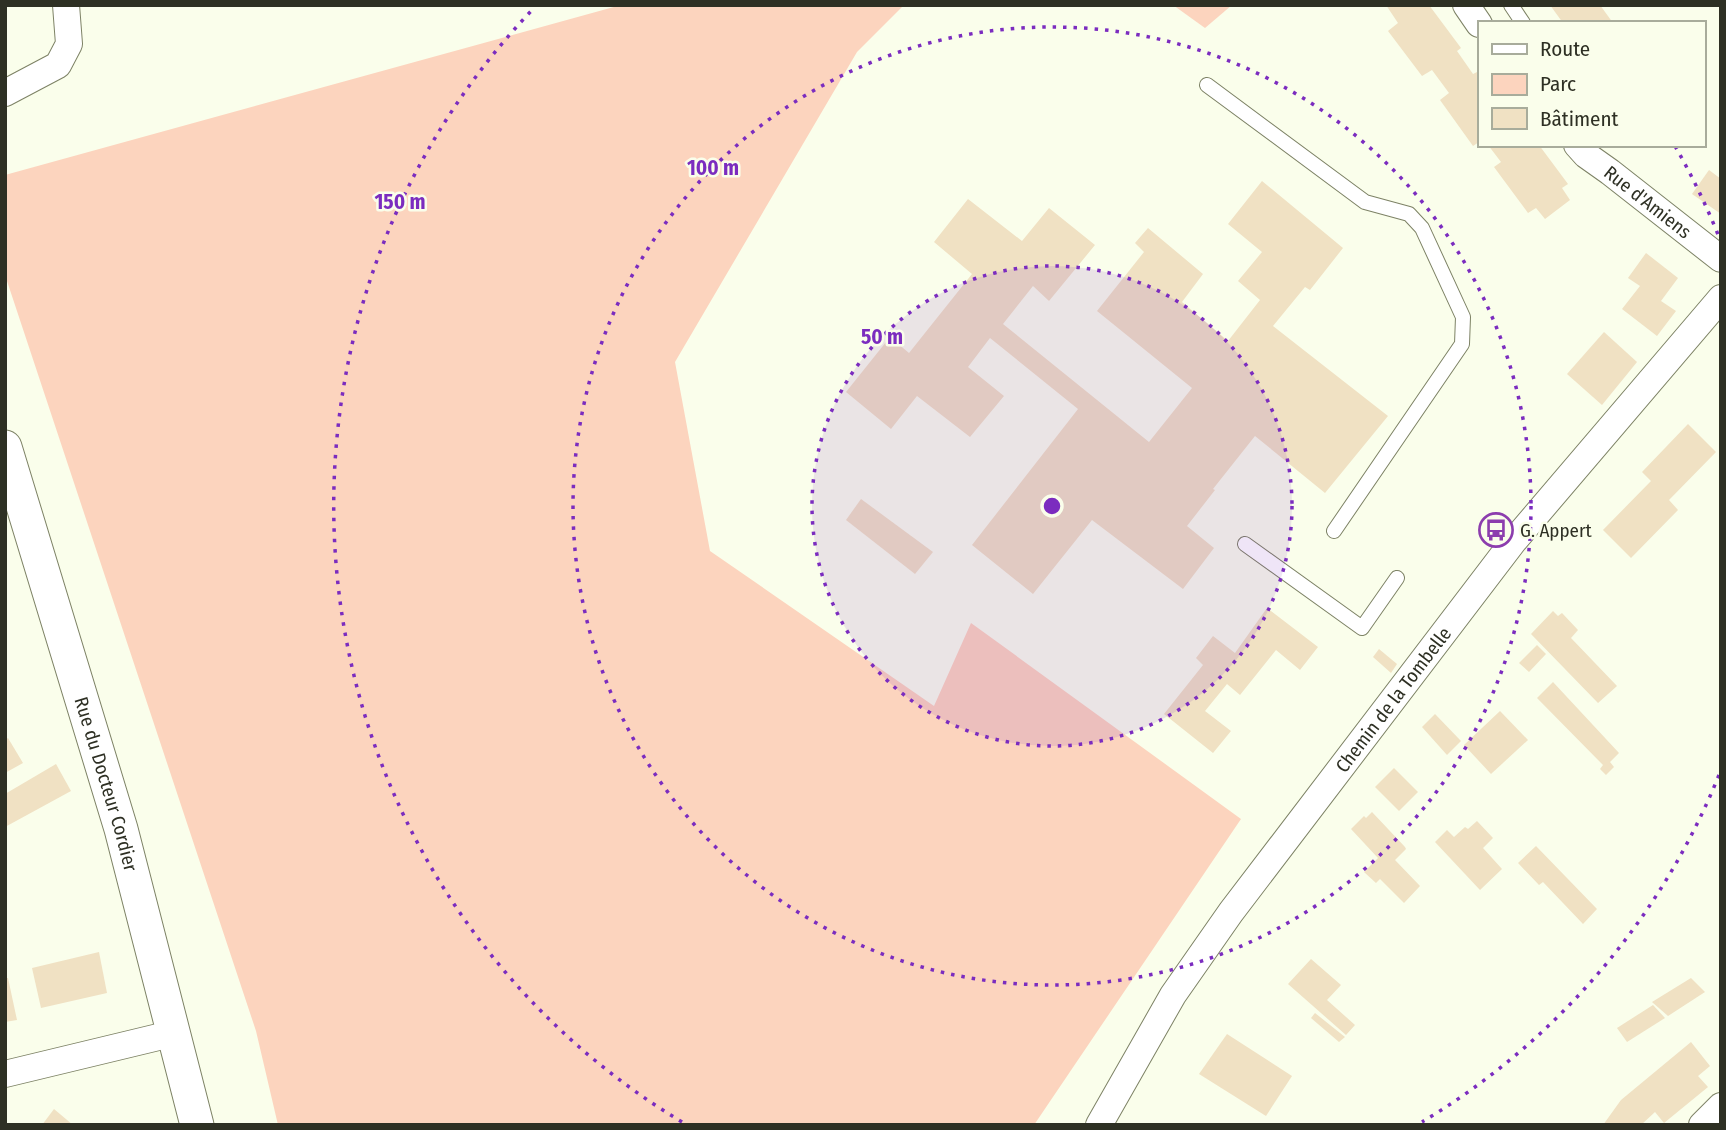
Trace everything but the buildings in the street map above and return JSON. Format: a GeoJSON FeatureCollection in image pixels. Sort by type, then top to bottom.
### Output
{"type":"FeatureCollection","features":[{"type":"Feature","properties":{"kind":"street"},"geometry":{"type":"LineString","coordinates":[[5,93],[58,65],[69,44],[66,5]]}},
{"type":"Feature","properties":{"kind":"street"},"geometry":{"type":"LineString","coordinates":[[1465,5],[1478,22]]}},
{"type":"Feature","properties":{"kind":"street","name":"Rue d'Amiens"},"geometry":{"type":"LineString","coordinates":[[1583,149],[1721,259]]}},
{"type":"Feature","properties":{"kind":"street","name":"Chemin de la Tombelle"},"geometry":{"type":"LineString","coordinates":[[1099,1125],[1173,995],[1231,912],[1513,542],[1721,298]]}},
{"type":"Feature","properties":{"kind":"street","name":"Rue du Docteur Cordier"},"geometry":{"type":"LineString","coordinates":[[5,447],[121,829],[197,1125]]}},
{"type":"Feature","properties":{"kind":"street"},"geometry":{"type":"LineString","coordinates":[[5,1074],[175,1033]]}},
{"type":"Feature","properties":{"kind":"street"},"geometry":{"type":"LineString","coordinates":[[1702,1125],[1721,1106]]}},
{"type":"Feature","properties":{"kind":"lane"},"geometry":{"type":"LineString","coordinates":[[1511,5],[1522,21]]}},
{"type":"Feature","properties":{"kind":"lane"},"geometry":{"type":"LineString","coordinates":[[1207,85],[1365,202],[1409,214],[1422,228],[1463,317],[1462,344],[1334,531]]}},
{"type":"Feature","properties":{"kind":"lane"},"geometry":{"type":"LineString","coordinates":[[1245,544],[1362,628],[1397,578]]}},
{"type":"Feature","properties":{"kind":"green space"},"geometry":{"type":"Polygon","coordinates":[[[621,5],[904,5],[857,52],[675,362],[710,551],[934,706],[971,623],[1241,819],[1034,1125],[278,1125],[256,1031],[5,275],[5,175],[621,5]]]}},
{"type":"Feature","properties":{"kind":"green space"},"geometry":{"type":"Polygon","coordinates":[[[1173,5],[1232,5],[1205,28],[1173,5]]]}},
{"type":"Feature","properties":{"kind":"place","name":"G. Appert"},"geometry":{"type":"Point","coordinates":[1496,530]}}]}
